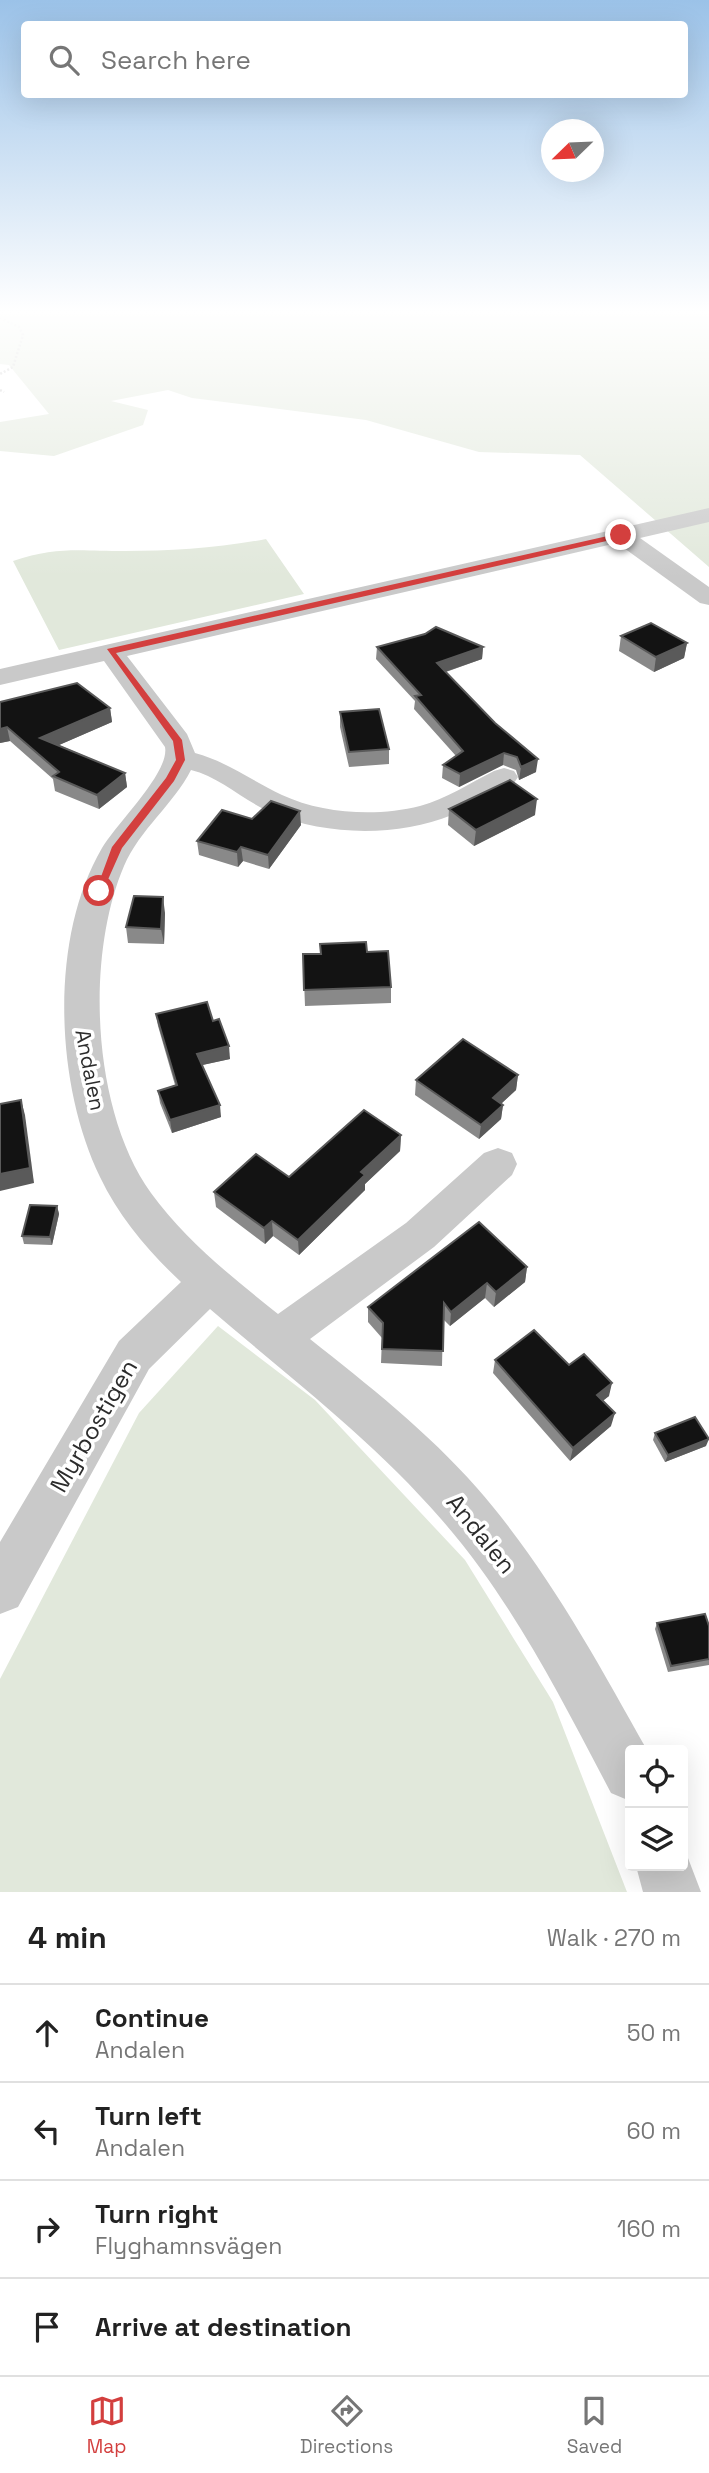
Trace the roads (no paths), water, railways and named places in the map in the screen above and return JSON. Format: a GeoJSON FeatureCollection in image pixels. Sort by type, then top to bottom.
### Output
{"type":"FeatureCollection","features":[{"type":"Feature","properties":{"kind":"street"},"geometry":{"type":"LineString","coordinates":[[0,677],[709,515]]}},
{"type":"Feature","properties":{"kind":"street"},"geometry":{"type":"LineString","coordinates":[[621,535],[709,598]]}},
{"type":"Feature","properties":{"kind":"street"},"geometry":{"type":"LineString","coordinates":[[110,651],[177,740],[180,760],[198,760],[212,766],[272,802],[305,814],[342,819],[421,815],[442,808],[504,777]]}},
{"type":"Feature","properties":{"kind":"street","name":"Andalen"},"geometry":{"type":"LineString","coordinates":[[180,760],[170,779],[117,847],[106,870],[86,936],[78,1001],[89,1074],[106,1145],[117,1170],[127,1190],[166,1240],[210,1282],[428,1470],[503,1555],[578,1678],[625,1765]]}},
{"type":"Feature","properties":{"kind":"street"},"geometry":{"type":"LineString","coordinates":[[277,1339],[420,1235],[498,1164]]}},
{"type":"Feature","properties":{"kind":"street","name":"Myrbostigen"},"geometry":{"type":"LineString","coordinates":[[0,1588],[134,1355],[210,1282]]}},
{"type":"Feature","properties":{"kind":"street"},"geometry":{"type":"LineString","coordinates":[[666,1871],[673,1892]]}}]}
